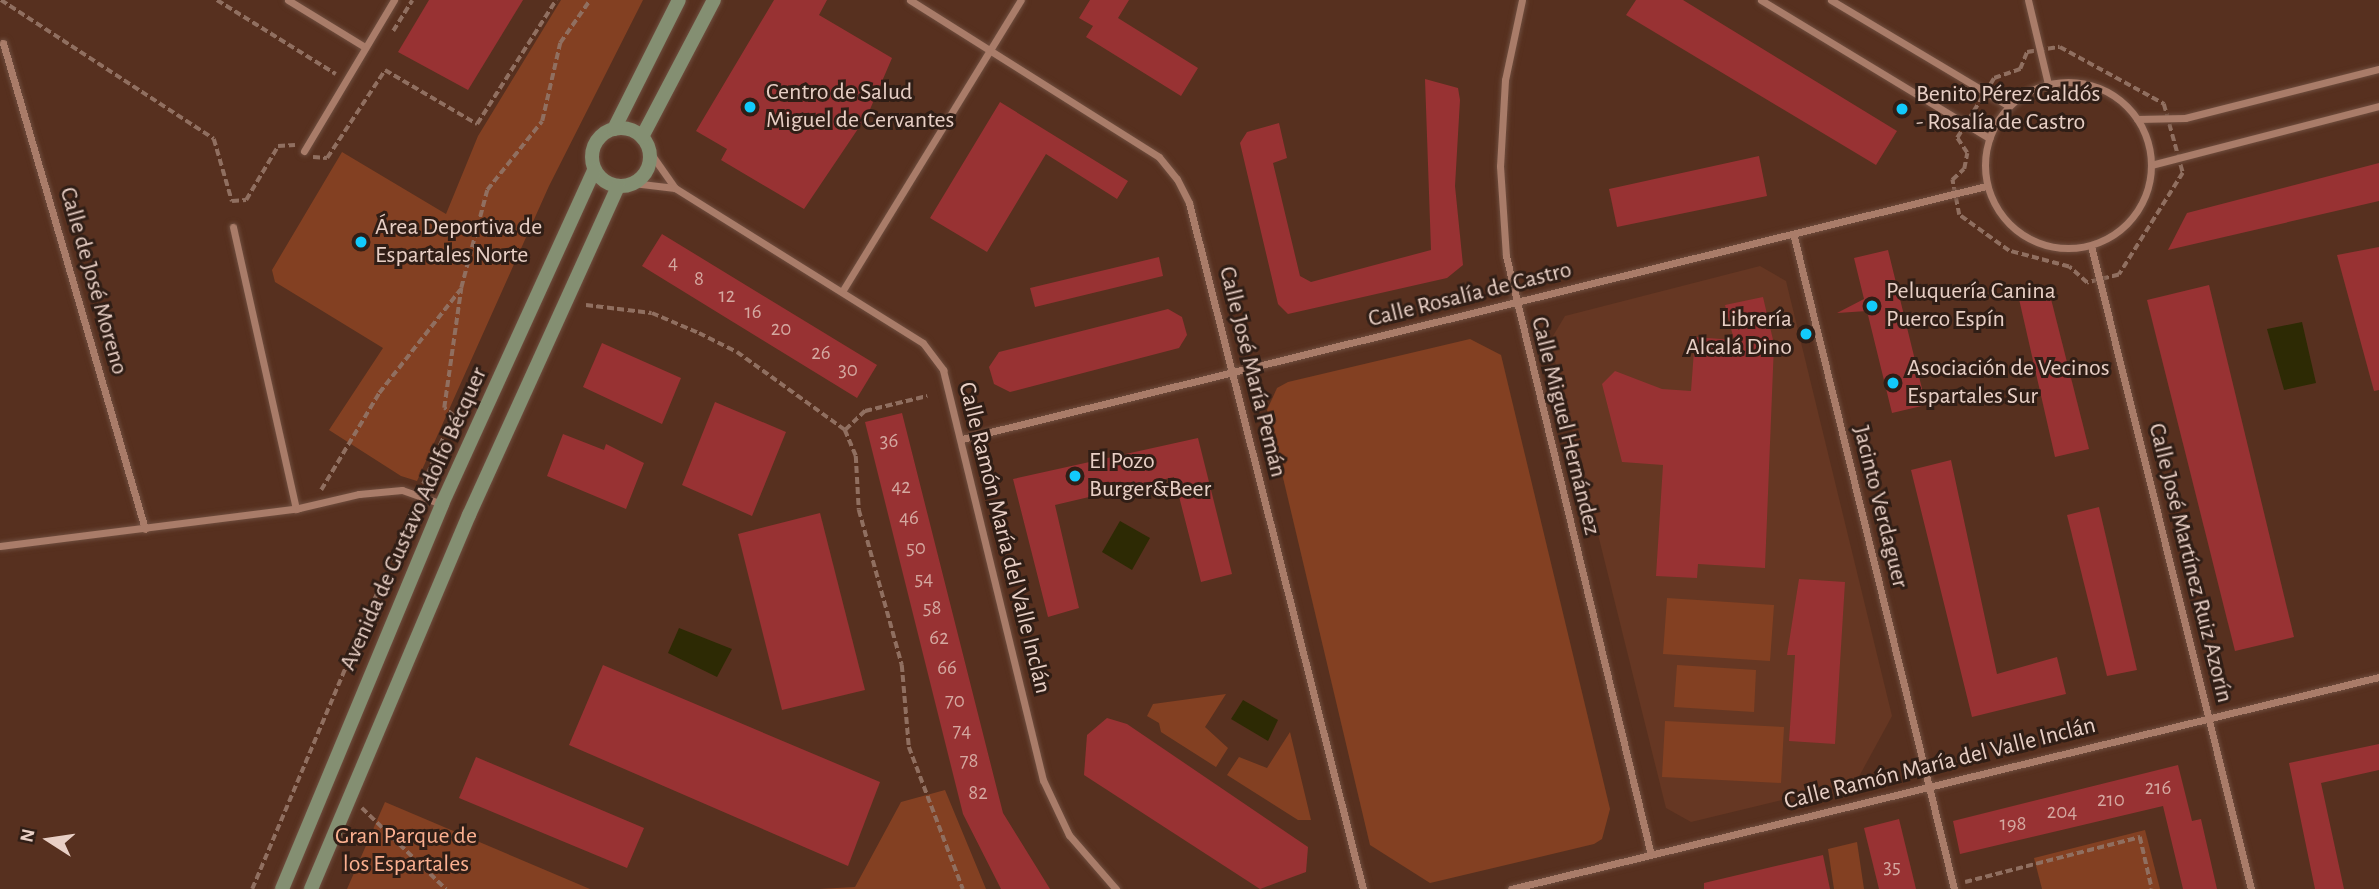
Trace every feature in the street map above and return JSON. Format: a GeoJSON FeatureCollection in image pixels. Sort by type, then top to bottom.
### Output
{"type":"FeatureCollection","features":[{"type":"Feature","properties":{"kind":"street"},"geometry":{"type":"LineString","coordinates":[[288,0],[365,47]]}},
{"type":"Feature","properties":{"kind":"street"},"geometry":{"type":"LineString","coordinates":[[304,150],[394,0]]}},
{"type":"Feature","properties":{"kind":"street"},"geometry":{"type":"LineString","coordinates":[[614,129],[642,137],[649,151],[647,170],[633,183],[618,186],[594,170],[594,145],[614,129],[679,0]]}},
{"type":"Feature","properties":{"kind":"street"},"geometry":{"type":"LineString","coordinates":[[642,137],[714,0]]}},
{"type":"Feature","properties":{"kind":"street","name":"Calle José María Pemán"},"geometry":{"type":"LineString","coordinates":[[910,0],[1159,157],[1177,179],[1233,375],[1363,889]]}},
{"type":"Feature","properties":{"kind":"street"},"geometry":{"type":"LineString","coordinates":[[843,290],[1021,0]]}},
{"type":"Feature","properties":{"kind":"street","name":"Calle Miguel Hernández"},"geometry":{"type":"LineString","coordinates":[[1522,0],[1505,80],[1500,166],[1516,303],[1651,855]]}},
{"type":"Feature","properties":{"kind":"street"},"geometry":{"type":"LineString","coordinates":[[1761,0],[1989,138]]}},
{"type":"Feature","properties":{"kind":"street"},"geometry":{"type":"LineString","coordinates":[[1831,0],[2009,106]]}},
{"type":"Feature","properties":{"kind":"street"},"geometry":{"type":"LineString","coordinates":[[2028,0],[2048,85]]}},
{"type":"Feature","properties":{"kind":"street","name":"Calle de José Moreno"},"geometry":{"type":"LineString","coordinates":[[3,43],[145,529]]}},
{"type":"Feature","properties":{"kind":"street"},"geometry":{"type":"LineString","coordinates":[[2137,119],[2169,118],[2379,69]]}},
{"type":"Feature","properties":{"kind":"street"},"geometry":{"type":"LineString","coordinates":[[2048,85],[2103,89],[2137,119],[2151,165],[2141,205],[2124,227],[2091,246],[2037,244],[2013,229],[1986,186],[1989,138],[2009,106],[2048,85]]}},
{"type":"Feature","properties":{"kind":"street"},"geometry":{"type":"LineString","coordinates":[[2151,165],[2379,106]]}},
{"type":"Feature","properties":{"kind":"street","name":"Calle Ramón María del Valle Inclán"},"geometry":{"type":"LineString","coordinates":[[649,151],[675,188],[843,290],[923,343],[943,370],[962,439],[1043,780],[1069,835],[1116,889]]}},
{"type":"Feature","properties":{"kind":"street","name":"Avenida de Gustavo Adolfo Bécquer"},"geometry":{"type":"LineString","coordinates":[[282,889],[442,504],[594,170]]}},
{"type":"Feature","properties":{"kind":"street","name":"Calle Ramón María del Valle Inclán"},"geometry":{"type":"LineString","coordinates":[[633,183],[675,188]]}},
{"type":"Feature","properties":{"kind":"street","name":"Avenida de Gustavo Adolfo Bécquer"},"geometry":{"type":"LineString","coordinates":[[312,889],[464,527],[618,186]]}},
{"type":"Feature","properties":{"kind":"street","name":"Calle Rosalía de Castro"},"geometry":{"type":"LineString","coordinates":[[962,439],[1794,237],[1986,186]]}},
{"type":"Feature","properties":{"kind":"street"},"geometry":{"type":"LineString","coordinates":[[233,227],[296,509]]}},
{"type":"Feature","properties":{"kind":"street","name":"Jacinto Verdaguer"},"geometry":{"type":"LineString","coordinates":[[1794,237],[1953,887]]}},
{"type":"Feature","properties":{"kind":"street","name":"Calle José Martínez Ruiz Azorín"},"geometry":{"type":"LineString","coordinates":[[2091,246],[2251,889]]}},
{"type":"Feature","properties":{"kind":"street"},"geometry":{"type":"LineString","coordinates":[[0,546],[296,509],[381,492],[417,495],[442,504]]}},
{"type":"Feature","properties":{"kind":"street","name":"Calle Ramón María del Valle Inclán"},"geometry":{"type":"LineString","coordinates":[[1511,889],[2379,677]]}},
{"type":"Feature","properties":{"kind":"path"},"geometry":{"type":"LineString","coordinates":[[1,0],[214,139],[232,201],[246,200],[278,146],[291,142],[327,158],[385,70],[477,124],[556,0]]}},
{"type":"Feature","properties":{"kind":"path"},"geometry":{"type":"LineString","coordinates":[[218,0],[346,80]]}},
{"type":"Feature","properties":{"kind":"path"},"geometry":{"type":"LineString","coordinates":[[385,44],[412,0]]}},
{"type":"Feature","properties":{"kind":"path"},"geometry":{"type":"LineString","coordinates":[[474,433],[444,408],[461,289],[487,190],[542,121],[560,43],[590,0]]}},
{"type":"Feature","properties":{"kind":"path"},"geometry":{"type":"LineString","coordinates":[[2060,47],[2164,104],[2183,173],[2137,237],[2123,269],[2087,283],[2069,267],[2009,251],[1959,215],[1952,180],[1964,169],[1967,153],[1958,138],[1987,92],[1994,78],[2012,75],[2027,52],[2060,47]]}},
{"type":"Feature","properties":{"kind":"path"},"geometry":{"type":"LineString","coordinates":[[311,505],[379,393],[461,289]]}},
{"type":"Feature","properties":{"kind":"path"},"geometry":{"type":"LineString","coordinates":[[586,305],[652,313],[699,333],[737,352],[845,430],[856,456],[859,510],[902,665],[909,747],[963,889]]}},
{"type":"Feature","properties":{"kind":"path"},"geometry":{"type":"LineString","coordinates":[[845,430],[865,411],[927,396]]}},
{"type":"Feature","properties":{"kind":"path"},"geometry":{"type":"LineString","coordinates":[[252,889],[453,415]]}},
{"type":"Feature","properties":{"kind":"path"},"geometry":{"type":"LineString","coordinates":[[367,812],[446,889]]}},
{"type":"Feature","properties":{"kind":"path"},"geometry":{"type":"LineString","coordinates":[[1953,887],[2140,837],[2152,889]]}},
{"type":"Feature","properties":{"kind":"shaded area"},"geometry":{"type":"Polygon","coordinates":[[[1760,266],[1786,281],[1892,716],[1856,782],[1691,822],[1666,808],[1550,341],[1565,316],[1760,266]]]}},
{"type":"Feature","properties":{"kind":"shaded area"},"geometry":{"type":"Polygon","coordinates":[[[2302,322],[2316,383],[2284,390],[2267,329],[2302,322]]]}},
{"type":"Feature","properties":{"kind":"shaded area"},"geometry":{"type":"Polygon","coordinates":[[[1120,521],[1150,538],[1132,570],[1102,552],[1120,521]]]}},
{"type":"Feature","properties":{"kind":"shaded area"},"geometry":{"type":"Polygon","coordinates":[[[679,628],[732,649],[717,677],[668,653],[679,628]]]}},
{"type":"Feature","properties":{"kind":"shaded area"},"geometry":{"type":"Polygon","coordinates":[[[1243,700],[1278,720],[1268,741],[1231,719],[1243,700]]]}},
{"type":"Feature","properties":{"kind":"green space"},"geometry":{"type":"Polygon","coordinates":[[[561,0],[643,0],[549,186],[417,481],[401,476],[329,430],[383,348],[275,282],[272,270],[342,152],[446,214],[478,136],[561,0]]]}},
{"type":"Feature","properties":{"kind":"green space"},"geometry":{"type":"Polygon","coordinates":[[[1470,339],[1501,355],[1610,809],[1602,839],[1594,844],[1430,883],[1370,845],[1267,410],[1277,388],[1288,382],[1470,339]]]}},
{"type":"Feature","properties":{"kind":"green space"},"geometry":{"type":"Polygon","coordinates":[[[1667,598],[1774,605],[1770,661],[1663,654],[1667,598]]]}},
{"type":"Feature","properties":{"kind":"green space"},"geometry":{"type":"Polygon","coordinates":[[[1677,665],[1756,670],[1754,712],[1674,707],[1677,665]]]}},
{"type":"Feature","properties":{"kind":"green space"},"geometry":{"type":"Polygon","coordinates":[[[1226,694],[1205,727],[1228,748],[1216,767],[1161,732],[1159,723],[1147,716],[1153,704],[1226,694]]]}},
{"type":"Feature","properties":{"kind":"green space"},"geometry":{"type":"Polygon","coordinates":[[[1665,721],[1784,727],[1781,783],[1662,777],[1665,721]]]}},
{"type":"Feature","properties":{"kind":"green space"},"geometry":{"type":"Polygon","coordinates":[[[1290,732],[1311,820],[1298,820],[1227,775],[1239,757],[1267,768],[1290,732]]]}},
{"type":"Feature","properties":{"kind":"green space"},"geometry":{"type":"Polygon","coordinates":[[[945,790],[986,889],[819,889],[855,887],[901,802],[945,790]]]}},
{"type":"Feature","properties":{"kind":"green space","name":"Gran Parque de los Espartales"},"geometry":{"type":"Polygon","coordinates":[[[385,802],[590,889],[347,889],[385,802]]]}},
{"type":"Feature","properties":{"kind":"green space"},"geometry":{"type":"Polygon","coordinates":[[[2145,830],[2160,889],[2042,889],[2034,858],[2145,830]]]}},
{"type":"Feature","properties":{"kind":"green space"},"geometry":{"type":"Polygon","coordinates":[[[1857,842],[1864,889],[1834,889],[1828,849],[1857,842]]]}},
{"type":"Feature","properties":{"kind":"building"},"geometry":{"type":"Polygon","coordinates":[[[429,0],[523,0],[468,90],[398,52],[429,0]]]}},
{"type":"Feature","properties":{"kind":"building","name":"Centro de Salud Miguel de Cervantes"},"geometry":{"type":"Polygon","coordinates":[[[774,0],[827,0],[819,15],[892,58],[868,114],[804,209],[721,160],[727,149],[696,131],[774,0]]]}},
{"type":"Feature","properties":{"kind":"building"},"geometry":{"type":"Polygon","coordinates":[[[1090,0],[1129,0],[1118,18],[1198,68],[1181,96],[1086,37],[1093,26],[1079,18],[1090,0]]]}},
{"type":"Feature","properties":{"kind":"building"},"geometry":{"type":"Polygon","coordinates":[[[1636,0],[1683,0],[1897,131],[1876,165],[1626,15],[1636,0]]]}},
{"type":"Feature","properties":{"kind":"building"},"geometry":{"type":"Polygon","coordinates":[[[1425,79],[1458,88],[1460,100],[1455,186],[1463,265],[1447,278],[1288,314],[1278,304],[1240,143],[1247,132],[1279,123],[1287,158],[1273,163],[1300,276],[1311,282],[1431,250],[1425,79]]]}},
{"type":"Feature","properties":{"kind":"building"},"geometry":{"type":"Polygon","coordinates":[[[1000,102],[1128,181],[1117,199],[1046,154],[987,252],[930,218],[1000,102]]]}},
{"type":"Feature","properties":{"kind":"building"},"geometry":{"type":"Polygon","coordinates":[[[1759,156],[1767,196],[1617,227],[1609,189],[1759,156]]]}},
{"type":"Feature","properties":{"kind":"building"},"geometry":{"type":"Polygon","coordinates":[[[2379,163],[2379,201],[2168,250],[2187,213],[2379,163]]]}},
{"type":"Feature","properties":{"kind":"building"},"geometry":{"type":"Polygon","coordinates":[[[662,234],[877,365],[857,398],[642,266],[662,234]]]}},
{"type":"Feature","properties":{"kind":"building"},"geometry":{"type":"Polygon","coordinates":[[[2379,247],[2379,390],[2374,391],[2337,255],[2379,247]]]}},
{"type":"Feature","properties":{"kind":"building"},"geometry":{"type":"Polygon","coordinates":[[[1888,250],[1926,405],[1892,413],[1867,311],[1837,313],[1864,299],[1854,258],[1888,250]]]}},
{"type":"Feature","properties":{"kind":"building"},"geometry":{"type":"Polygon","coordinates":[[[1159,257],[1163,276],[1035,307],[1030,288],[1159,257]]]}},
{"type":"Feature","properties":{"kind":"building"},"geometry":{"type":"Polygon","coordinates":[[[2209,285],[2294,637],[2235,651],[2147,300],[2209,285]]]}},
{"type":"Feature","properties":{"kind":"building"},"geometry":{"type":"Polygon","coordinates":[[[2050,295],[2089,449],[2055,457],[2019,299],[2050,295]]]}},
{"type":"Feature","properties":{"kind":"building"},"geometry":{"type":"Polygon","coordinates":[[[1763,297],[1774,344],[1765,568],[1698,564],[1697,578],[1656,576],[1663,465],[1622,462],[1602,384],[1615,371],[1662,389],[1691,391],[1695,337],[1734,340],[1725,305],[1763,297]]]}},
{"type":"Feature","properties":{"kind":"building"},"geometry":{"type":"Polygon","coordinates":[[[1168,309],[1182,317],[1187,335],[1179,348],[1010,392],[994,384],[989,367],[999,352],[1168,309]]]}},
{"type":"Feature","properties":{"kind":"building"},"geometry":{"type":"Polygon","coordinates":[[[602,343],[681,378],[662,424],[583,387],[602,343]]]}},
{"type":"Feature","properties":{"kind":"building"},"geometry":{"type":"Polygon","coordinates":[[[715,402],[786,432],[752,516],[682,485],[715,402]]]}},
{"type":"Feature","properties":{"kind":"building"},"geometry":{"type":"Polygon","coordinates":[[[902,413],[1003,813],[1050,889],[1001,889],[963,814],[865,422],[902,413]]]}},
{"type":"Feature","properties":{"kind":"building"},"geometry":{"type":"Polygon","coordinates":[[[563,434],[604,450],[606,444],[644,463],[626,509],[547,476],[563,434]]]}},
{"type":"Feature","properties":{"kind":"building"},"geometry":{"type":"Polygon","coordinates":[[[1198,438],[1232,574],[1201,582],[1174,477],[1055,505],[1079,608],[1048,617],[1013,479],[1198,438]]]}},
{"type":"Feature","properties":{"kind":"building"},"geometry":{"type":"Polygon","coordinates":[[[1951,460],[1997,674],[2057,657],[2066,694],[1972,717],[1911,470],[1951,460]]]}},
{"type":"Feature","properties":{"kind":"building"},"geometry":{"type":"Polygon","coordinates":[[[2099,507],[2137,670],[2107,676],[2067,515],[2099,507]]]}},
{"type":"Feature","properties":{"kind":"building"},"geometry":{"type":"Polygon","coordinates":[[[820,513],[865,690],[782,710],[738,534],[820,513]]]}},
{"type":"Feature","properties":{"kind":"building"},"geometry":{"type":"Polygon","coordinates":[[[1799,579],[1845,582],[1835,744],[1789,741],[1795,655],[1787,655],[1799,579]]]}},
{"type":"Feature","properties":{"kind":"building"},"geometry":{"type":"Polygon","coordinates":[[[603,665],[880,782],[848,866],[569,745],[603,665]]]}},
{"type":"Feature","properties":{"kind":"building"},"geometry":{"type":"Polygon","coordinates":[[[1107,718],[1127,724],[1308,847],[1306,872],[1260,889],[1084,775],[1087,735],[1107,718]]]}},
{"type":"Feature","properties":{"kind":"building"},"geometry":{"type":"Polygon","coordinates":[[[2379,744],[2379,770],[2321,783],[2344,889],[2315,889],[2289,763],[2379,744]]]}},
{"type":"Feature","properties":{"kind":"building"},"geometry":{"type":"Polygon","coordinates":[[[476,757],[644,828],[627,868],[459,798],[476,757]]]}},
{"type":"Feature","properties":{"kind":"building"},"geometry":{"type":"Polygon","coordinates":[[[2178,765],[2192,821],[2201,819],[2217,889],[2183,889],[2163,806],[1960,854],[1953,821],[2178,765]]]}},
{"type":"Feature","properties":{"kind":"building"},"geometry":{"type":"Polygon","coordinates":[[[1899,819],[1916,889],[1879,889],[1864,828],[1899,819]]]}},
{"type":"Feature","properties":{"kind":"building"},"geometry":{"type":"Polygon","coordinates":[[[1823,855],[1830,889],[1704,889],[1704,883],[1823,855]]]}},
{"type":"Feature","properties":{"kind":"place","name":"Centro de Salud Miguel de Cervantes"},"geometry":{"type":"Point","coordinates":[750,107]}},
{"type":"Feature","properties":{"kind":"place","name":"Benito Pérez Galdós - Rosalía de Castro"},"geometry":{"type":"Point","coordinates":[1902,109]}},
{"type":"Feature","properties":{"kind":"place","name":"Área Deportiva de Espartales Norte"},"geometry":{"type":"Point","coordinates":[361,242]}},
{"type":"Feature","properties":{"kind":"place","name":"Peluquería Canina Puerco Espín"},"geometry":{"type":"Point","coordinates":[1872,306]}},
{"type":"Feature","properties":{"kind":"place","name":"Librería Alcalá Dino"},"geometry":{"type":"Point","coordinates":[1806,334]}},
{"type":"Feature","properties":{"kind":"place","name":"Asociación de Vecinos Espartales Sur"},"geometry":{"type":"Point","coordinates":[1893,383]}},
{"type":"Feature","properties":{"kind":"place","name":"El Pozo Burger&Beer"},"geometry":{"type":"Point","coordinates":[1075,476]}}]}
